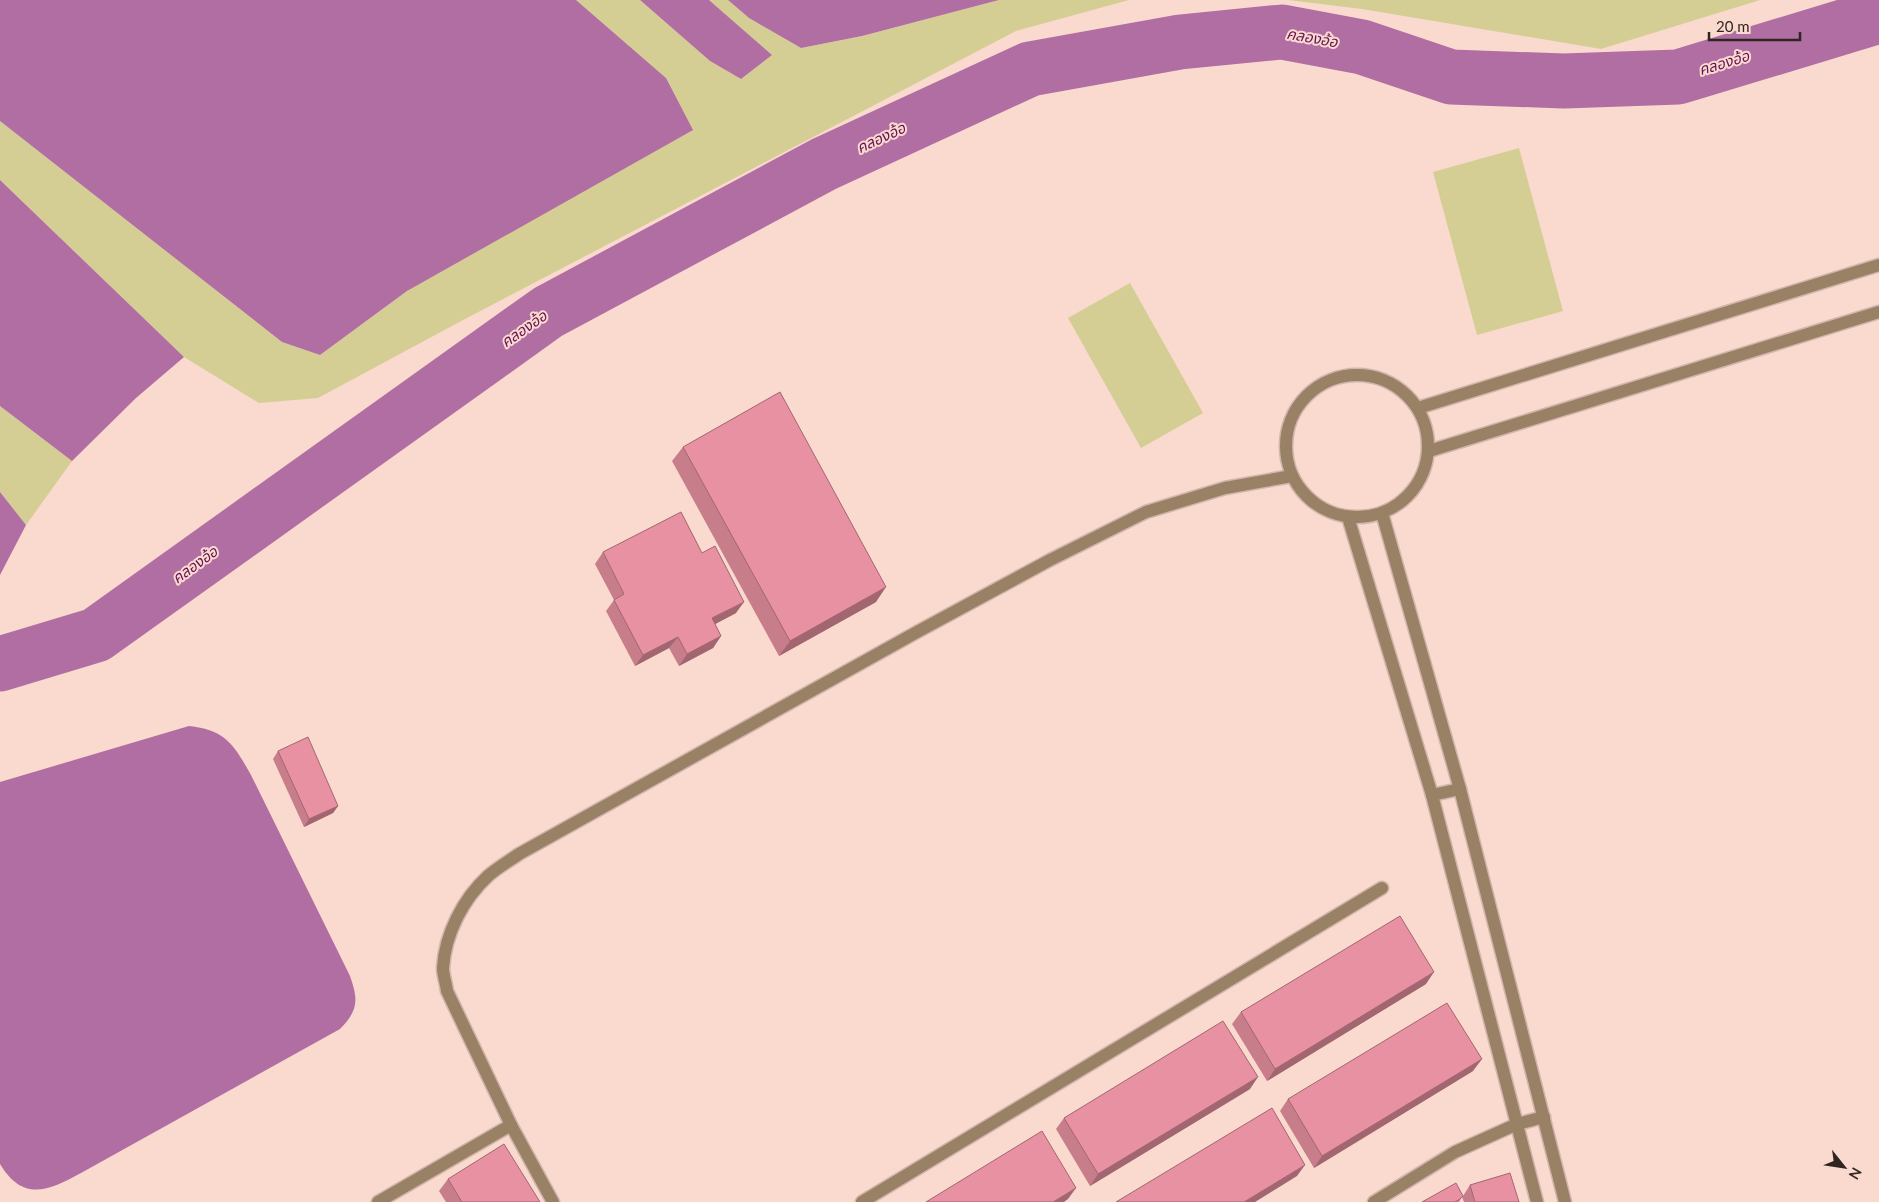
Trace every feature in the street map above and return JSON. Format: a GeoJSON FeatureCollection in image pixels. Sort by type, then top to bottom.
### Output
{"type":"FeatureCollection","features":[{"type":"Feature","properties":{"kind":"street"},"geometry":{"type":"LineString","coordinates":[[1418,408],[1879,265]]}},
{"type":"Feature","properties":{"kind":"street"},"geometry":{"type":"LineString","coordinates":[[1429,451],[1879,312]]}},
{"type":"Feature","properties":{"kind":"street"},"geometry":{"type":"LineString","coordinates":[[1349,374],[1376,377],[1400,388],[1418,408],[1427,428],[1429,451],[1424,471],[1415,489],[1400,503],[1382,513],[1371,516],[1348,517],[1325,510],[1306,496],[1292,476],[1286,450],[1289,423],[1303,400],[1324,382],[1349,374]]}},
{"type":"Feature","properties":{"kind":"street"},"geometry":{"type":"LineString","coordinates":[[553,1202],[511,1125],[448,990],[443,970],[447,944],[454,923],[469,898],[488,876],[519,854],[917,632],[1050,560],[1146,512],[1225,488],[1292,476]]}},
{"type":"Feature","properties":{"kind":"street"},"geometry":{"type":"LineString","coordinates":[[1382,513],[1460,789],[1565,1202]]}},
{"type":"Feature","properties":{"kind":"street"},"geometry":{"type":"LineString","coordinates":[[1348,517],[1432,796],[1537,1202]]}},
{"type":"Feature","properties":{"kind":"street"},"geometry":{"type":"LineString","coordinates":[[1432,796],[1460,789]]}},
{"type":"Feature","properties":{"kind":"street"},"geometry":{"type":"LineString","coordinates":[[862,1202],[1382,888]]}},
{"type":"Feature","properties":{"kind":"street"},"geometry":{"type":"LineString","coordinates":[[1374,1202],[1455,1152],[1517,1124],[1544,1118]]}},
{"type":"Feature","properties":{"kind":"street"},"geometry":{"type":"LineString","coordinates":[[378,1202],[511,1125]]}},
{"type":"Feature","properties":{"kind":"shaded area"},"geometry":{"type":"Polygon","coordinates":[[[0,0],[576,0],[666,78],[693,130],[407,291],[320,355],[282,342],[0,121],[0,0]]]}},
{"type":"Feature","properties":{"kind":"shaded area"},"geometry":{"type":"Polygon","coordinates":[[[576,0],[640,0],[710,61],[741,79],[772,55],[709,0],[728,0],[749,18],[801,48],[862,36],[999,0],[1129,0],[1016,31],[465,319],[318,398],[259,403],[184,357],[0,180],[0,121],[282,342],[320,355],[407,291],[666,78],[576,0]]]}},
{"type":"Feature","properties":{"kind":"shaded area"},"geometry":{"type":"Polygon","coordinates":[[[640,0],[709,0],[772,55],[741,79],[710,61],[640,0]]]}},
{"type":"Feature","properties":{"kind":"shaded area"},"geometry":{"type":"Polygon","coordinates":[[[728,0],[999,0],[862,36],[801,48],[749,18],[728,0]]]}},
{"type":"Feature","properties":{"kind":"shaded area"},"geometry":{"type":"Polygon","coordinates":[[[1288,0],[1760,0],[1601,49],[1362,9],[1288,0]]]}},
{"type":"Feature","properties":{"kind":"shaded area"},"geometry":{"type":"Polygon","coordinates":[[[1519,148],[1563,311],[1477,335],[1433,172],[1519,148]]]}},
{"type":"Feature","properties":{"kind":"shaded area"},"geometry":{"type":"Polygon","coordinates":[[[0,180],[184,357],[136,398],[72,461],[0,406],[0,180]]]}},
{"type":"Feature","properties":{"kind":"shaded area"},"geometry":{"type":"Polygon","coordinates":[[[1130,283],[1203,413],[1141,448],[1068,318],[1130,283]]]}},
{"type":"Feature","properties":{"kind":"shaded area"},"geometry":{"type":"Polygon","coordinates":[[[0,406],[72,461],[26,525],[0,492],[0,406]]]}},
{"type":"Feature","properties":{"kind":"shaded area"},"geometry":{"type":"Polygon","coordinates":[[[0,492],[26,525],[0,575],[0,492]]]}},
{"type":"Feature","properties":{"kind":"shaded area"},"geometry":{"type":"Polygon","coordinates":[[[189,726],[202,728],[220,735],[234,747],[245,764],[350,976],[355,998],[354,1010],[340,1029],[81,1173],[58,1185],[37,1190],[27,1188],[18,1184],[9,1176],[0,1164],[0,782],[189,726]]]}},
{"type":"Feature","properties":{"kind":"building"},"geometry":{"type":"Polygon","coordinates":[[[780,392],[886,587],[790,641],[683,447],[780,392]]]}},
{"type":"Feature","properties":{"kind":"building"},"geometry":{"type":"Polygon","coordinates":[[[681,512],[702,553],[715,546],[744,602],[712,618],[721,636],[687,654],[678,637],[643,655],[614,600],[624,594],[603,552],[681,512]]]}},
{"type":"Feature","properties":{"kind":"building"},"geometry":{"type":"Polygon","coordinates":[[[308,737],[338,806],[309,819],[278,751],[308,737]]]}},
{"type":"Feature","properties":{"kind":"building"},"geometry":{"type":"Polygon","coordinates":[[[1400,916],[1434,972],[1275,1069],[1241,1012],[1400,916]]]}},
{"type":"Feature","properties":{"kind":"building"},"geometry":{"type":"Polygon","coordinates":[[[1447,1003],[1482,1059],[1322,1156],[1288,1099],[1447,1003]]]}},
{"type":"Feature","properties":{"kind":"building"},"geometry":{"type":"Polygon","coordinates":[[[1223,1021],[1258,1077],[1098,1174],[1064,1118],[1223,1021]]]}},
{"type":"Feature","properties":{"kind":"building"},"geometry":{"type":"Polygon","coordinates":[[[1272,1108],[1305,1165],[1244,1202],[1116,1202],[1272,1108]]]}},
{"type":"Feature","properties":{"kind":"building"},"geometry":{"type":"Polygon","coordinates":[[[1042,1131],[1076,1188],[1053,1202],[926,1202],[1042,1131]]]}},
{"type":"Feature","properties":{"kind":"building"},"geometry":{"type":"Polygon","coordinates":[[[504,1144],[540,1202],[462,1202],[448,1179],[504,1144]]]}},
{"type":"Feature","properties":{"kind":"building"},"geometry":{"type":"Polygon","coordinates":[[[1510,1173],[1519,1202],[1475,1202],[1470,1185],[1510,1173]]]}},
{"type":"Feature","properties":{"kind":"building"},"geometry":{"type":"Polygon","coordinates":[[[1456,1183],[1463,1196],[1455,1202],[1422,1202],[1456,1183]]]}},
{"type":"Feature","properties":{"kind":"waterway","name":"คลองอ้อ"},"geometry":{"type":"LineString","coordinates":[[0,664],[96,635],[548,312],[824,164],[1030,69],[1180,42],[1282,32],[1362,47],[1451,77],[1564,81],[1678,77],[1879,16]]}}]}
